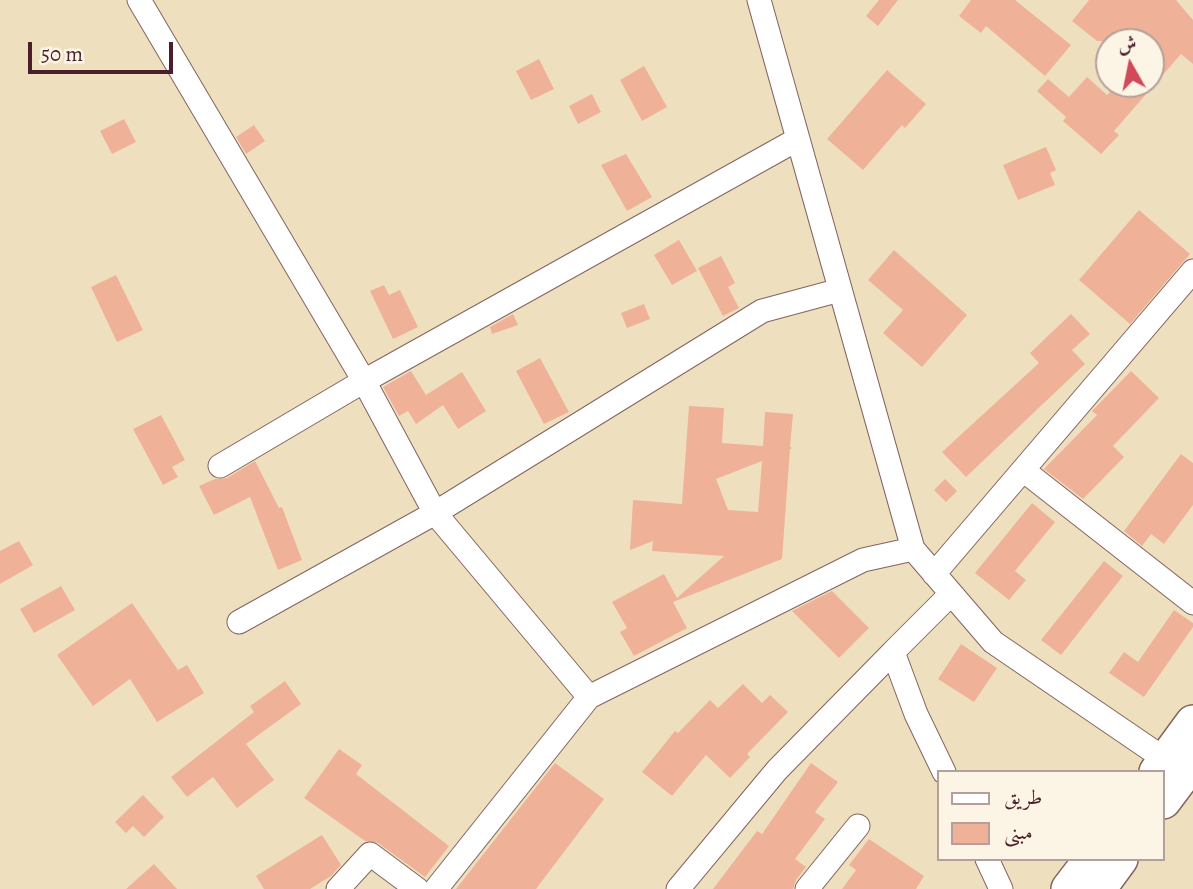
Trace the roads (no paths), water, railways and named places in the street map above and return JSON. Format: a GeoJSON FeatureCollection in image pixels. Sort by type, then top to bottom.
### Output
{"type":"FeatureCollection","features":[{"type":"Feature","properties":{"kind":"main road"},"geometry":{"type":"LineString","coordinates":[[1165,794],[1172,764],[1193,723]]}},
{"type":"Feature","properties":{"kind":"main road"},"geometry":{"type":"LineString","coordinates":[[1069,889],[1090,861]]}},
{"type":"Feature","properties":{"kind":"main road"},"geometry":{"type":"LineString","coordinates":[[1098,889],[1119,861]]}},
{"type":"Feature","properties":{"kind":"street"},"geometry":{"type":"LineString","coordinates":[[139,0],[364,381],[435,513],[589,697]]}},
{"type":"Feature","properties":{"kind":"street"},"geometry":{"type":"LineString","coordinates":[[759,0],[913,550],[993,642],[1172,764]]}},
{"type":"Feature","properties":{"kind":"street"},"geometry":{"type":"LineString","coordinates":[[220,466],[364,381],[798,139]]}},
{"type":"Feature","properties":{"kind":"street"},"geometry":{"type":"LineString","coordinates":[[934,574],[1193,271]]}},
{"type":"Feature","properties":{"kind":"street"},"geometry":{"type":"LineString","coordinates":[[239,622],[435,513],[762,311],[840,290]]}},
{"type":"Feature","properties":{"kind":"street"},"geometry":{"type":"LineString","coordinates":[[1023,470],[1193,603]]}},
{"type":"Feature","properties":{"kind":"street"},"geometry":{"type":"LineString","coordinates":[[436,889],[589,697],[863,560],[913,550]]}},
{"type":"Feature","properties":{"kind":"street"},"geometry":{"type":"LineString","coordinates":[[678,889],[777,770],[951,594]]}},
{"type":"Feature","properties":{"kind":"street"},"geometry":{"type":"LineString","coordinates":[[893,652],[916,714],[943,770]]}},
{"type":"Feature","properties":{"kind":"street"},"geometry":{"type":"LineString","coordinates":[[807,889],[858,826]]}},
{"type":"Feature","properties":{"kind":"street"},"geometry":{"type":"LineString","coordinates":[[338,889],[370,854],[416,889]]}},
{"type":"Feature","properties":{"kind":"street"},"geometry":{"type":"LineString","coordinates":[[988,861],[1001,889]]}}]}
